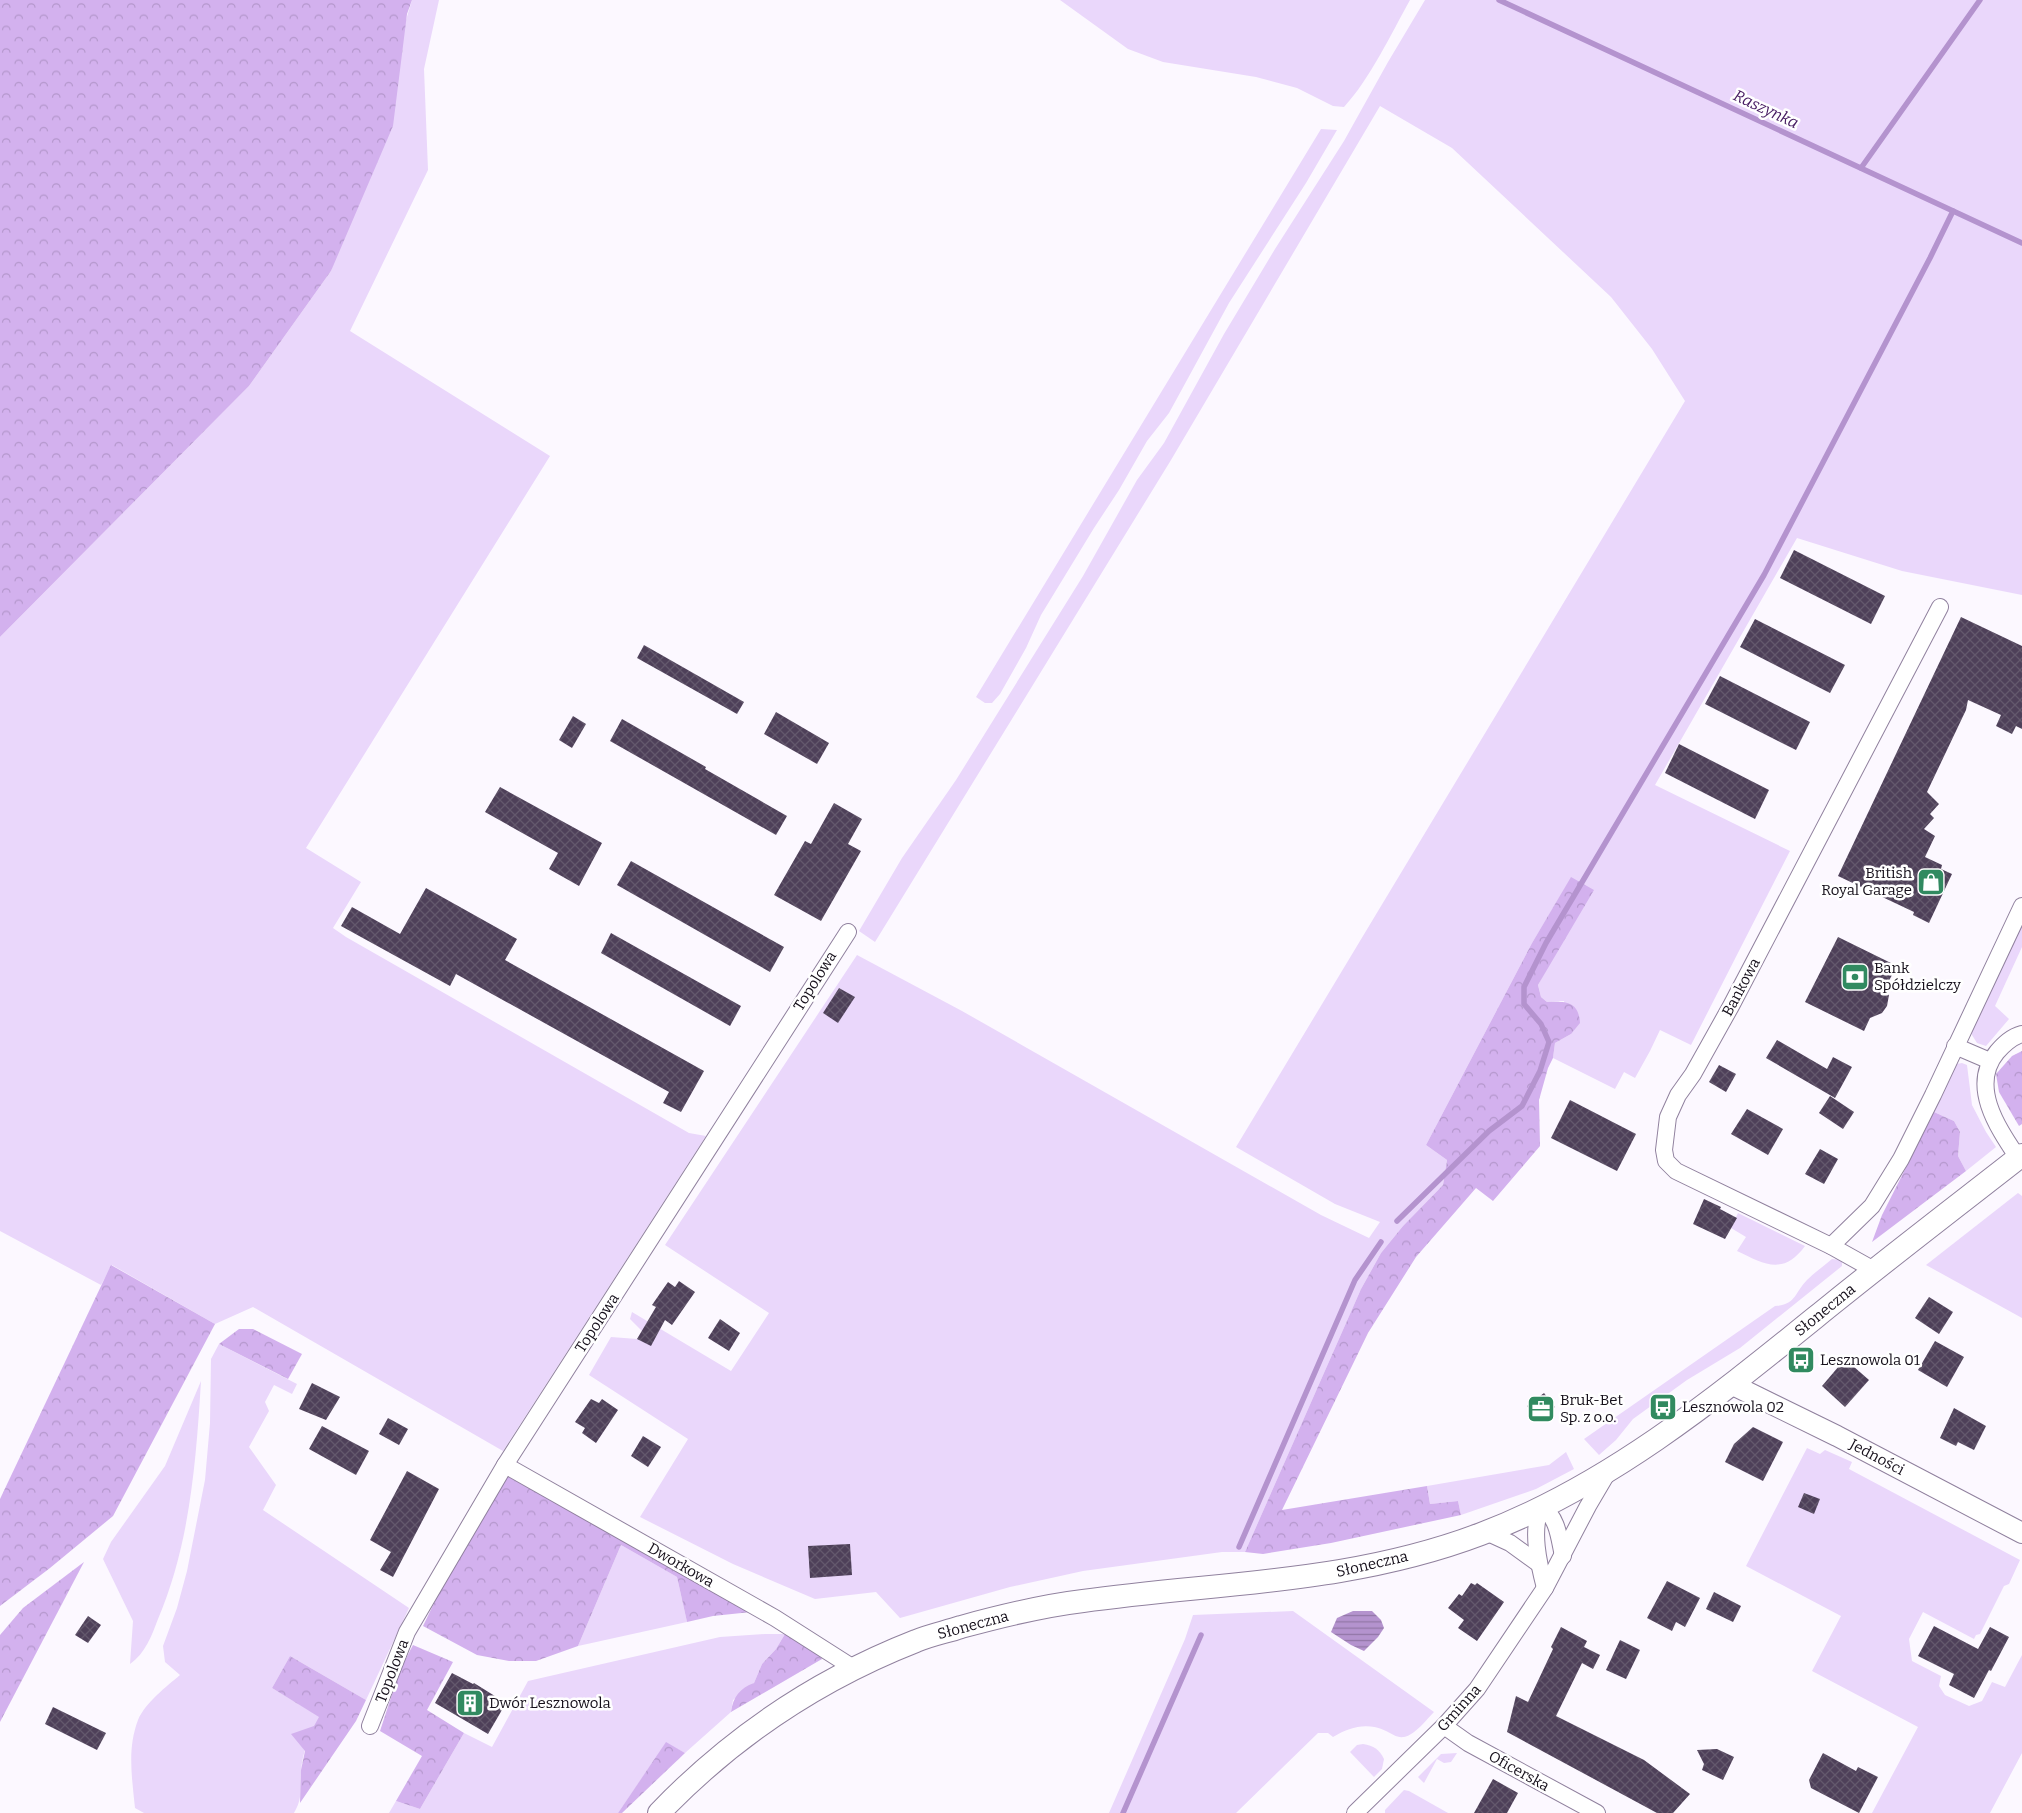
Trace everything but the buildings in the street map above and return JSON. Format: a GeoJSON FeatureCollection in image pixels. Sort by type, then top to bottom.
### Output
{"type":"FeatureCollection","features":[{"type":"Feature","properties":{"kind":"main road","name":"Słoneczna"},"geometry":{"type":"LineString","coordinates":[[659,1813],[716,1758],[760,1725],[810,1693],[855,1668],[918,1640],[1003,1615],[1082,1601],[1244,1585],[1363,1568],[1486,1532],[1542,1507],[1608,1472],[1677,1425],[2020,1157]]}},
{"type":"Feature","properties":{"kind":"street","name":"Bankowa"},"geometry":{"type":"LineString","coordinates":[[1874,1270],[1831,1246],[1676,1171],[1666,1161],[1664,1150],[1668,1117],[1678,1096],[1693,1074],[1731,1006],[1940,607]]}},
{"type":"Feature","properties":{"kind":"street"},"geometry":{"type":"LineString","coordinates":[[1831,1246],[1850,1229],[1877,1198],[1901,1159],[2022,906]]}},
{"type":"Feature","properties":{"kind":"street","name":"Topolowa"},"geometry":{"type":"LineString","coordinates":[[370,1726],[407,1632],[506,1465],[848,932]]}},
{"type":"Feature","properties":{"kind":"street"},"geometry":{"type":"LineString","coordinates":[[2020,1157],[1993,1116],[1985,1088],[1986,1073],[1990,1060],[2004,1043],[2022,1034]]}},
{"type":"Feature","properties":{"kind":"street"},"geometry":{"type":"LineString","coordinates":[[1956,1046],[1990,1060]]}},
{"type":"Feature","properties":{"kind":"street","name":"Jedności"},"geometry":{"type":"LineString","coordinates":[[1731,1384],[1845,1440],[2022,1533]]}},
{"type":"Feature","properties":{"kind":"street","name":"Dworkowa"},"geometry":{"type":"LineString","coordinates":[[506,1465],[775,1618],[855,1668]]}},
{"type":"Feature","properties":{"kind":"street","name":"Gminna"},"geometry":{"type":"LineString","coordinates":[[1355,1813],[1444,1726],[1478,1689],[1548,1583],[1608,1472]]}},
{"type":"Feature","properties":{"kind":"street"},"geometry":{"type":"LineString","coordinates":[[1548,1583],[1539,1564],[1536,1522],[1542,1507],[1552,1516],[1558,1530],[1563,1556]]}},
{"type":"Feature","properties":{"kind":"street"},"geometry":{"type":"LineString","coordinates":[[1486,1532],[1510,1543],[1539,1564]]}},
{"type":"Feature","properties":{"kind":"street","name":"Oficerska"},"geometry":{"type":"LineString","coordinates":[[1444,1726],[1468,1743],[1597,1813]]}},
{"type":"Feature","properties":{"kind":"shaded area"},"geometry":{"type":"Polygon","coordinates":[[[412,0],[439,0],[424,69],[428,170],[350,331],[550,456],[306,848],[361,882],[333,928],[689,1133],[706,1136],[503,1451],[253,1307],[215,1324],[112,1265],[101,1285],[0,1231],[0,637],[249,386],[331,271],[412,0]]]}},
{"type":"Feature","properties":{"kind":"shaded area"},"geometry":{"type":"Polygon","coordinates":[[[1060,0],[1410,0],[1363,83],[1344,107],[1333,106],[1297,88],[1256,77],[1163,62],[1128,49],[1060,0]]]}},
{"type":"Feature","properties":{"kind":"shaded area"},"geometry":{"type":"Polygon","coordinates":[[[1425,0],[2022,0],[2022,595],[1902,571],[1797,538],[1655,785],[1790,851],[1691,1045],[1660,1030],[1635,1078],[1624,1072],[1615,1089],[1553,1058],[1555,1043],[1571,1034],[1564,1001],[1547,1002],[1541,997],[1538,985],[1545,972],[1571,878],[1532,943],[1426,1145],[1447,1160],[1443,1185],[1403,1226],[1381,1253],[1361,1289],[1245,1552],[1222,1552],[1083,1571],[1010,1587],[900,1618],[876,1592],[815,1599],[733,1564],[640,1517],[688,1439],[589,1375],[611,1337],[637,1339],[642,1331],[630,1319],[632,1312],[731,1371],[769,1313],[665,1245],[857,955],[962,1011],[1321,1215],[1369,1238],[1380,1222],[1335,1204],[1236,1147],[1685,401],[1652,349],[1611,297],[1452,148],[1380,106],[1171,460],[875,942],[859,931],[902,858],[956,780],[1083,576],[1137,480],[1164,443],[1224,334],[1275,249],[1344,141],[1425,0]]]}},
{"type":"Feature","properties":{"kind":"shaded area"},"geometry":{"type":"Polygon","coordinates":[[[1321,129],[1337,130],[1306,183],[1229,303],[1169,413],[1147,441],[1119,490],[1041,615],[1026,648],[1000,694],[992,703],[985,703],[976,697],[1321,129]]]}},
{"type":"Feature","properties":{"kind":"shaded area"},"geometry":{"type":"Polygon","coordinates":[[[2022,922],[2022,947],[1995,1006],[2009,1019],[1986,1046],[1977,1043],[1972,1035],[1972,1027],[2022,922]]]}},
{"type":"Feature","properties":{"kind":"shaded area"},"geometry":{"type":"Polygon","coordinates":[[[1962,1063],[1967,1065],[1972,1105],[1996,1147],[1966,1171],[1958,1156],[1960,1132],[1954,1121],[1934,1112],[1956,1064],[1962,1063]]]}},
{"type":"Feature","properties":{"kind":"shaded area"},"geometry":{"type":"Polygon","coordinates":[[[2018,1193],[2022,1196],[2022,1318],[1926,1265],[2018,1193]]]}},
{"type":"Feature","properties":{"kind":"shaded area"},"geometry":{"type":"Polygon","coordinates":[[[1738,1213],[1805,1246],[1789,1261],[1773,1265],[1756,1260],[1737,1251],[1746,1237],[1731,1228],[1738,1213]]]}},
{"type":"Feature","properties":{"kind":"shaded area"},"geometry":{"type":"Polygon","coordinates":[[[1832,1259],[1842,1260],[1842,1266],[1740,1348],[1687,1380],[1633,1419],[1616,1440],[1599,1455],[1584,1439],[1775,1306],[1787,1303],[1813,1274],[1832,1259]]]}},
{"type":"Feature","properties":{"kind":"shaded area"},"geometry":{"type":"Polygon","coordinates":[[[219,1344],[297,1384],[292,1394],[274,1385],[265,1402],[269,1411],[249,1447],[276,1485],[263,1510],[409,1608],[366,1700],[290,1656],[272,1688],[320,1717],[305,1750],[300,1798],[294,1813],[144,1813],[135,1808],[131,1764],[132,1742],[138,1720],[146,1707],[180,1675],[165,1662],[163,1646],[177,1608],[187,1571],[205,1480],[210,1423],[211,1359],[219,1344]]]}},
{"type":"Feature","properties":{"kind":"shaded area"},"geometry":{"type":"Polygon","coordinates":[[[201,1381],[194,1472],[178,1562],[169,1591],[150,1638],[144,1650],[130,1664],[133,1621],[103,1559],[111,1542],[165,1466],[201,1381]]]}},
{"type":"Feature","properties":{"kind":"shaded area"},"geometry":{"type":"Polygon","coordinates":[[[1807,1448],[1820,1454],[1825,1450],[1852,1462],[1849,1469],[2020,1560],[2009,1584],[2004,1586],[1980,1634],[1976,1635],[1974,1639],[1923,1612],[1909,1639],[1912,1661],[1941,1676],[1939,1686],[1945,1695],[1969,1706],[1982,1701],[1992,1682],[2005,1687],[2022,1655],[2022,1753],[1990,1813],[1872,1813],[1918,1727],[1812,1671],[1841,1616],[1746,1566],[1807,1448]]]}},
{"type":"Feature","properties":{"kind":"shaded area"},"geometry":{"type":"Polygon","coordinates":[[[1566,1452],[1574,1469],[1536,1489],[1461,1515],[1458,1501],[1430,1504],[1427,1486],[1549,1465],[1566,1452]]]}},
{"type":"Feature","properties":{"kind":"shaded area"},"geometry":{"type":"Polygon","coordinates":[[[621,1545],[677,1577],[687,1622],[578,1646],[621,1545]]]}},
{"type":"Feature","properties":{"kind":"shaded area"},"geometry":{"type":"Polygon","coordinates":[[[1293,1611],[1434,1712],[1416,1730],[1404,1737],[1379,1728],[1365,1726],[1352,1728],[1333,1737],[1328,1733],[1318,1733],[1236,1813],[1109,1813],[1185,1639],[1193,1615],[1293,1611]]]}},
{"type":"Feature","properties":{"kind":"shaded area"},"geometry":{"type":"Polygon","coordinates":[[[1353,1611],[1372,1611],[1381,1620],[1384,1628],[1364,1651],[1331,1632],[1337,1618],[1353,1611]]]}},
{"type":"Feature","properties":{"kind":"shaded area"},"geometry":{"type":"Polygon","coordinates":[[[785,1634],[776,1649],[762,1664],[754,1683],[733,1700],[731,1712],[685,1753],[666,1743],[618,1813],[389,1813],[396,1801],[420,1809],[464,1733],[492,1747],[528,1681],[720,1637],[785,1634]]]}},
{"type":"Feature","properties":{"kind":"shaded area"},"geometry":{"type":"Polygon","coordinates":[[[1363,1744],[1376,1749],[1384,1759],[1382,1769],[1374,1777],[1350,1752],[1357,1745],[1363,1744]]]}},
{"type":"Feature","properties":{"kind":"shaded area"},"geometry":{"type":"Polygon","coordinates":[[[1457,1753],[1451,1762],[1444,1763],[1437,1759],[1424,1783],[1418,1777],[1441,1754],[1457,1753]]]}},
{"type":"Feature","properties":{"kind":"shaded area"},"geometry":{"type":"Polygon","coordinates":[[[1404,1790],[1448,1813],[1385,1813],[1385,1810],[1404,1790]]]}},
{"type":"Feature","properties":{"kind":"green space"},"geometry":{"type":"Polygon","coordinates":[[[0,0],[412,0],[407,14],[393,126],[331,271],[249,386],[0,637],[0,0]]]}},
{"type":"Feature","properties":{"kind":"green space"},"geometry":{"type":"Polygon","coordinates":[[[1571,877],[1594,890],[1538,985],[1541,997],[1547,1002],[1565,1002],[1574,1006],[1580,1023],[1571,1034],[1555,1043],[1553,1058],[1548,1068],[1539,1100],[1540,1146],[1493,1201],[1476,1188],[1416,1257],[1368,1333],[1282,1510],[1427,1486],[1430,1504],[1458,1501],[1461,1515],[1331,1543],[1263,1554],[1245,1552],[1361,1289],[1381,1253],[1403,1226],[1443,1185],[1447,1160],[1426,1145],[1532,943],[1571,877]]]}},
{"type":"Feature","properties":{"kind":"green space"},"geometry":{"type":"Polygon","coordinates":[[[2022,1051],[2022,1124],[2019,1126],[1999,1092],[1996,1074],[2012,1056],[2022,1051]]]}},
{"type":"Feature","properties":{"kind":"green space"},"geometry":{"type":"Polygon","coordinates":[[[1934,1112],[1954,1121],[1960,1132],[1958,1156],[1966,1171],[1872,1242],[1882,1215],[1934,1112]]]}},
{"type":"Feature","properties":{"kind":"green space"},"geometry":{"type":"Polygon","coordinates":[[[111,1265],[215,1324],[113,1516],[0,1606],[0,1499],[111,1265]]]}},
{"type":"Feature","properties":{"kind":"green space"},"geometry":{"type":"Polygon","coordinates":[[[239,1329],[253,1329],[302,1354],[288,1379],[219,1344],[239,1329]]]}},
{"type":"Feature","properties":{"kind":"green space"},"geometry":{"type":"Polygon","coordinates":[[[507,1476],[751,1612],[713,1616],[687,1622],[677,1577],[621,1545],[578,1646],[536,1661],[509,1661],[477,1655],[423,1626],[438,1595],[507,1476]]]}},
{"type":"Feature","properties":{"kind":"green space"},"geometry":{"type":"Polygon","coordinates":[[[84,1562],[0,1722],[0,1635],[23,1608],[84,1562]]]}},
{"type":"Feature","properties":{"kind":"green space"},"geometry":{"type":"Polygon","coordinates":[[[785,1634],[812,1647],[822,1659],[731,1712],[733,1702],[738,1694],[754,1683],[762,1664],[776,1649],[785,1634]]]}},
{"type":"Feature","properties":{"kind":"green space"},"geometry":{"type":"Polygon","coordinates":[[[413,1645],[453,1662],[427,1710],[464,1733],[420,1809],[396,1801],[422,1756],[380,1731],[400,1670],[413,1645]]]}},
{"type":"Feature","properties":{"kind":"green space"},"geometry":{"type":"Polygon","coordinates":[[[290,1656],[366,1700],[356,1721],[300,1803],[301,1770],[305,1751],[291,1734],[314,1726],[319,1717],[272,1688],[290,1656]]]}},
{"type":"Feature","properties":{"kind":"green space"},"geometry":{"type":"Polygon","coordinates":[[[666,1742],[685,1753],[622,1813],[618,1813],[666,1742]]]}},
{"type":"Feature","properties":{"kind":"waterway","name":"Raszynka"},"geometry":{"type":"LineString","coordinates":[[1499,0],[2022,243]]}},
{"type":"Feature","properties":{"kind":"waterway"},"geometry":{"type":"LineString","coordinates":[[1861,168],[1980,0]]}},
{"type":"Feature","properties":{"kind":"waterway"},"geometry":{"type":"LineString","coordinates":[[1397,1221],[1489,1131],[1522,1106],[1540,1071],[1549,1042],[1541,1024],[1524,1004],[1524,987],[1546,943],[1764,575],[1953,211]]}},
{"type":"Feature","properties":{"kind":"waterway"},"geometry":{"type":"LineString","coordinates":[[1239,1547],[1355,1280],[1381,1242]]}},
{"type":"Feature","properties":{"kind":"waterway"},"geometry":{"type":"LineString","coordinates":[[1123,1813],[1201,1635]]}},
{"type":"Feature","properties":{"kind":"place","name":"British Royal Garage"},"geometry":{"type":"Point","coordinates":[1931,882]}},
{"type":"Feature","properties":{"kind":"place","name":"Bank Spółdzielczy"},"geometry":{"type":"Point","coordinates":[1855,977]}},
{"type":"Feature","properties":{"kind":"place","name":"Lesznowola 01"},"geometry":{"type":"Point","coordinates":[1801,1360]}},
{"type":"Feature","properties":{"kind":"place","name":"Lesznowola 02"},"geometry":{"type":"Point","coordinates":[1663,1407]}},
{"type":"Feature","properties":{"kind":"place","name":"Bruk-Bet Sp. z o.o."},"geometry":{"type":"Point","coordinates":[1541,1409]}},
{"type":"Feature","properties":{"kind":"place","name":"Dwór Lesznowola"},"geometry":{"type":"Point","coordinates":[470,1703]}}]}
